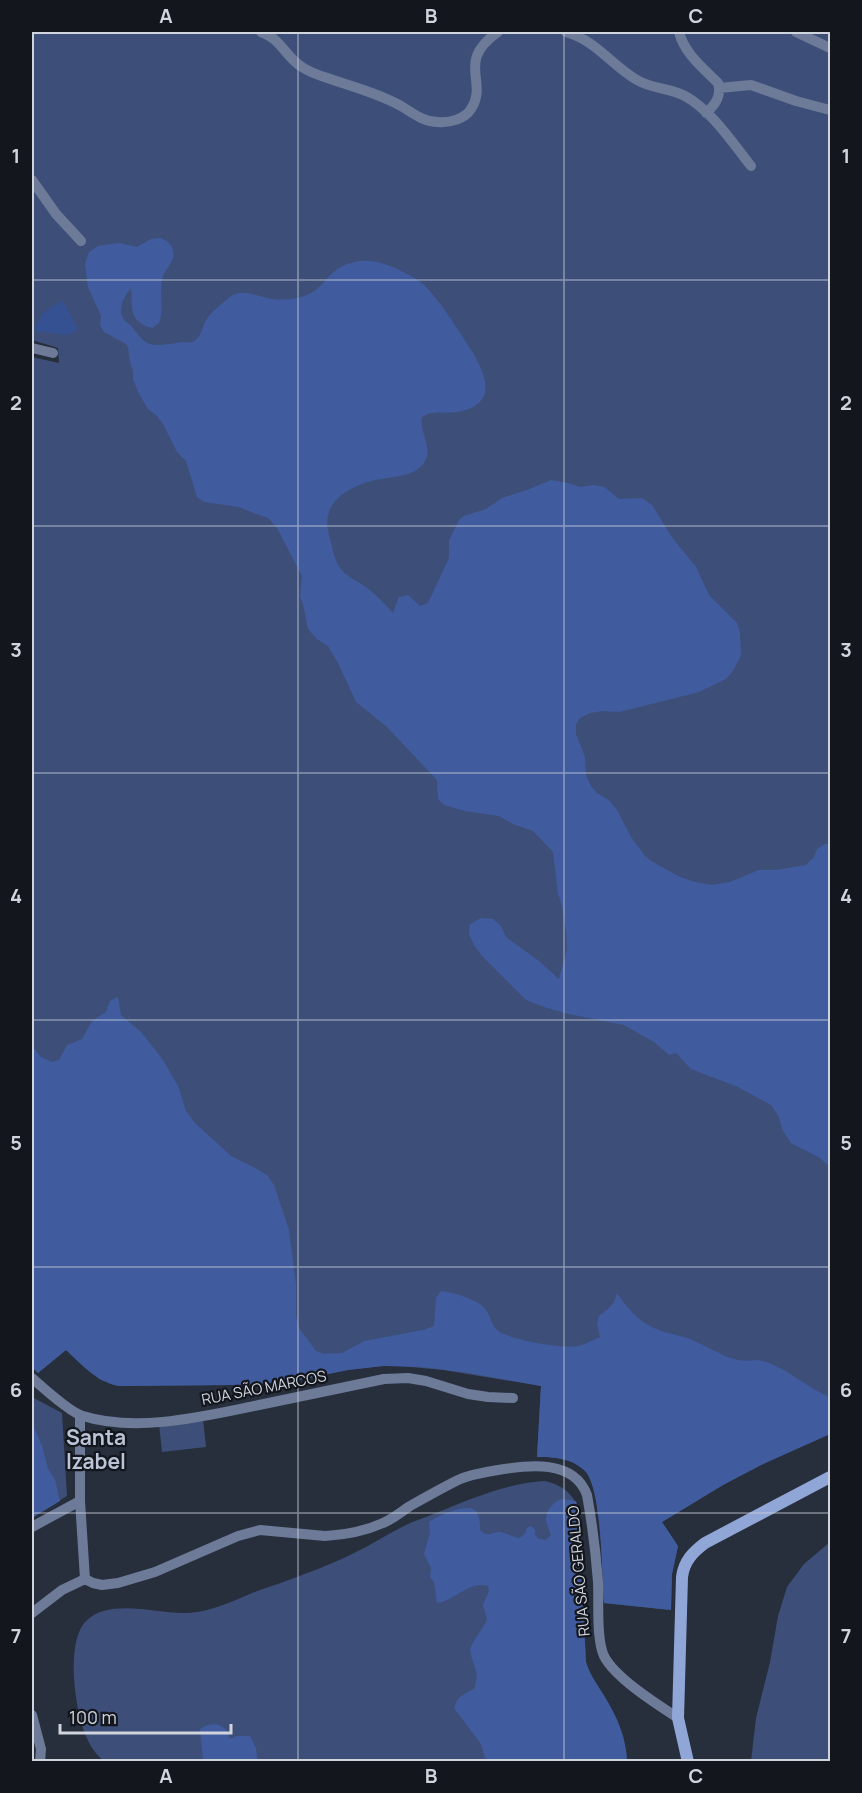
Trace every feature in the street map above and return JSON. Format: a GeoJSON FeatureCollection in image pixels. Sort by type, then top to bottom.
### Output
{"type":"FeatureCollection","features":[{"type":"Feature","properties":{"kind":"street"},"geometry":{"type":"LineString","coordinates":[[261,32],[276,41],[302,68],[389,100],[420,118],[438,122],[455,120],[470,111],[476,93],[475,58],[486,41],[498,32]]}},
{"type":"Feature","properties":{"kind":"street"},"geometry":{"type":"LineString","coordinates":[[566,32],[580,36],[594,45],[636,80],[684,96],[719,126],[751,166]]}},
{"type":"Feature","properties":{"kind":"street"},"geometry":{"type":"LineString","coordinates":[[679,32],[690,53],[718,83],[717,99],[706,113]]}},
{"type":"Feature","properties":{"kind":"street"},"geometry":{"type":"LineString","coordinates":[[796,32],[831,48]]}},
{"type":"Feature","properties":{"kind":"street"},"geometry":{"type":"LineString","coordinates":[[719,88],[751,85],[831,110]]}},
{"type":"Feature","properties":{"kind":"street"},"geometry":{"type":"LineString","coordinates":[[32,180],[56,214],[81,241]]}},
{"type":"Feature","properties":{"kind":"street"},"geometry":{"type":"LineString","coordinates":[[32,348],[53,353]]}},
{"type":"Feature","properties":{"kind":"street","name":"RUA SÃO MARCOS"},"geometry":{"type":"LineString","coordinates":[[32,1378],[81,1416],[107,1421],[130,1422],[177,1420],[384,1380],[408,1378],[468,1394],[513,1398]]}},
{"type":"Feature","properties":{"kind":"street"},"geometry":{"type":"LineString","coordinates":[[32,1613],[62,1590],[84,1579],[80,1501],[81,1416]]}},
{"type":"Feature","properties":{"kind":"street","name":"RUA SÃO GERALDO"},"geometry":{"type":"LineString","coordinates":[[84,1579],[102,1585],[129,1580],[155,1572],[238,1536],[260,1530],[325,1536],[367,1529],[386,1522],[418,1502],[469,1476],[530,1466],[554,1468],[571,1475],[587,1495],[597,1580],[600,1639],[604,1656],[625,1679],[678,1718]]}},
{"type":"Feature","properties":{"kind":"street"},"geometry":{"type":"LineString","coordinates":[[688,1761],[678,1718],[684,1566],[689,1557],[705,1543],[831,1477]]}},
{"type":"Feature","properties":{"kind":"street"},"geometry":{"type":"LineString","coordinates":[[32,1527],[80,1501]]}},
{"type":"Feature","properties":{"kind":"street"},"geometry":{"type":"LineString","coordinates":[[32,1715],[40,1749],[40,1761]]}},
{"type":"Feature","properties":{"kind":"shaded area"},"geometry":{"type":"Polygon","coordinates":[[[32,32],[830,32],[830,1434],[761,1465],[662,1522],[678,1546],[672,1574],[671,1610],[604,1603],[598,1513],[591,1480],[585,1471],[574,1463],[556,1458],[537,1457],[541,1386],[443,1370],[389,1365],[348,1370],[288,1382],[118,1386],[99,1379],[66,1350],[38,1373],[32,1367],[32,357],[59,363],[58,348],[32,340],[32,32]]]}},
{"type":"Feature","properties":{"kind":"shaded area"},"geometry":{"type":"Polygon","coordinates":[[[160,238],[170,244],[174,254],[163,276],[159,323],[152,328],[135,318],[131,288],[121,308],[125,321],[148,343],[159,345],[196,340],[210,314],[237,293],[284,300],[297,298],[310,294],[337,269],[351,263],[368,261],[391,267],[423,284],[446,312],[472,351],[485,381],[482,399],[475,406],[462,411],[432,413],[422,417],[427,456],[421,466],[410,473],[375,480],[355,487],[338,498],[328,514],[329,535],[338,565],[347,575],[374,594],[393,613],[399,597],[408,595],[420,606],[428,603],[449,558],[449,540],[459,520],[464,516],[486,509],[502,498],[551,480],[580,487],[594,485],[604,487],[619,499],[642,498],[652,505],[671,536],[696,567],[709,595],[737,623],[741,655],[726,679],[699,692],[619,712],[590,713],[580,718],[576,724],[576,734],[585,757],[586,775],[597,793],[610,801],[617,810],[631,837],[645,856],[680,877],[695,882],[712,885],[730,882],[759,870],[806,865],[814,857],[817,849],[830,844],[830,1167],[820,1158],[791,1143],[771,1105],[738,1087],[691,1069],[676,1053],[669,1055],[654,1042],[624,1025],[569,1014],[526,1000],[474,945],[469,934],[470,924],[481,918],[493,919],[501,926],[506,937],[559,979],[567,949],[553,852],[533,831],[499,816],[444,805],[438,799],[437,780],[386,726],[356,702],[328,646],[308,629],[300,597],[302,576],[277,528],[268,518],[239,507],[204,502],[197,497],[186,461],[177,452],[163,424],[148,409],[139,394],[133,379],[128,347],[104,332],[100,325],[101,316],[88,287],[85,264],[89,252],[98,246],[119,243],[137,247],[151,239],[160,238]]]}},
{"type":"Feature","properties":{"kind":"shaded area"},"geometry":{"type":"Polygon","coordinates":[[[63,301],[78,329],[69,335],[37,331],[35,329],[42,314],[63,301]]]}},
{"type":"Feature","properties":{"kind":"shaded area"},"geometry":{"type":"Polygon","coordinates":[[[118,997],[121,1015],[142,1033],[163,1060],[178,1086],[186,1111],[195,1123],[231,1156],[268,1176],[274,1185],[289,1230],[299,1328],[316,1351],[324,1354],[342,1353],[364,1341],[434,1326],[436,1298],[441,1291],[472,1300],[483,1306],[495,1328],[503,1334],[536,1343],[578,1346],[600,1337],[597,1323],[599,1316],[614,1302],[617,1293],[626,1306],[647,1325],[688,1339],[734,1359],[766,1362],[830,1397],[830,1434],[761,1465],[662,1522],[678,1546],[672,1574],[671,1610],[604,1603],[598,1513],[591,1480],[585,1471],[574,1463],[556,1458],[537,1457],[541,1386],[422,1367],[384,1366],[348,1370],[288,1382],[118,1386],[96,1376],[66,1350],[38,1373],[32,1367],[32,1046],[41,1057],[52,1062],[59,1060],[67,1045],[82,1039],[92,1021],[106,1012],[110,1001],[118,997]]]}},
{"type":"Feature","properties":{"kind":"shaded area"},"geometry":{"type":"Polygon","coordinates":[[[32,1397],[62,1413],[67,1496],[32,1518],[32,1397]]]}},
{"type":"Feature","properties":{"kind":"shaded area"},"geometry":{"type":"Polygon","coordinates":[[[203,1419],[206,1447],[162,1452],[159,1424],[203,1419]]]}},
{"type":"Feature","properties":{"kind":"shaded area"},"geometry":{"type":"Polygon","coordinates":[[[32,1423],[42,1446],[48,1469],[55,1480],[60,1501],[32,1518],[32,1423]]]}},
{"type":"Feature","properties":{"kind":"shaded area"},"geometry":{"type":"Polygon","coordinates":[[[545,1481],[565,1490],[573,1498],[578,1508],[586,1662],[618,1721],[627,1761],[104,1761],[91,1747],[78,1710],[74,1660],[80,1631],[86,1621],[96,1614],[119,1608],[183,1613],[224,1605],[329,1564],[406,1525],[475,1497],[503,1488],[545,1481]]]}},
{"type":"Feature","properties":{"kind":"shaded area"},"geometry":{"type":"Polygon","coordinates":[[[562,1499],[576,1501],[578,1508],[586,1662],[592,1677],[618,1721],[627,1761],[486,1761],[481,1744],[454,1708],[459,1698],[474,1689],[476,1682],[477,1677],[470,1649],[487,1619],[483,1605],[489,1591],[488,1586],[468,1588],[450,1599],[437,1603],[434,1582],[430,1577],[431,1568],[424,1554],[430,1532],[429,1522],[452,1511],[470,1508],[477,1512],[480,1530],[485,1534],[501,1532],[519,1538],[531,1526],[539,1539],[546,1540],[551,1535],[546,1521],[547,1512],[553,1504],[562,1499]]]}},
{"type":"Feature","properties":{"kind":"shaded area"},"geometry":{"type":"Polygon","coordinates":[[[830,1542],[830,1761],[751,1761],[756,1718],[770,1662],[778,1616],[787,1587],[804,1564],[830,1542]]]}},
{"type":"Feature","properties":{"kind":"shaded area"},"geometry":{"type":"Polygon","coordinates":[[[216,1724],[225,1729],[230,1739],[236,1736],[250,1736],[259,1761],[199,1761],[203,1759],[200,1729],[216,1724]]]}},
{"type":"Feature","properties":{"kind":"district","name":"Santa Izabel"},"geometry":{"type":"Point","coordinates":[96,1450]}}]}
